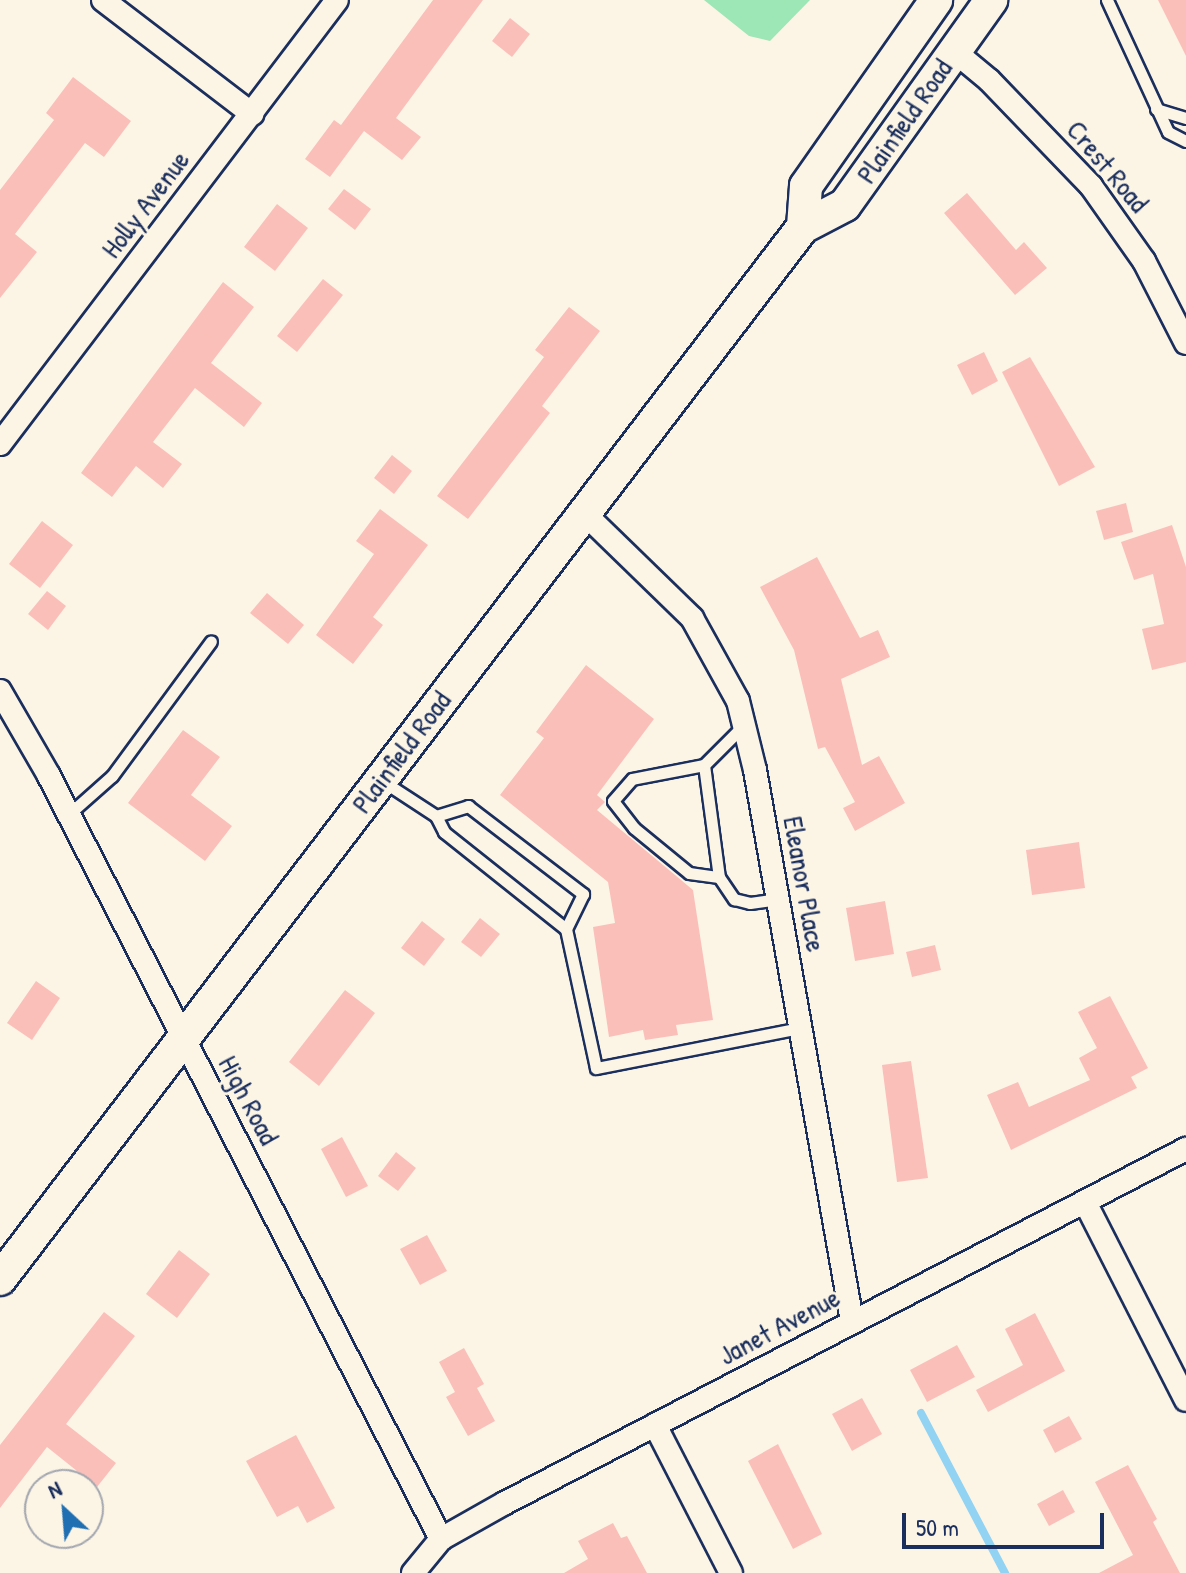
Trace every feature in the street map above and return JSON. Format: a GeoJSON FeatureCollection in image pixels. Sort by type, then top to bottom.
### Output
{"type":"FeatureCollection","features":[{"type":"Feature","properties":{"kind":"main road","name":"Plainfield Road"},"geometry":{"type":"LineString","coordinates":[[803,227],[806,186],[936,0]]}},
{"type":"Feature","properties":{"kind":"main road","name":"Plainfield Road"},"geometry":{"type":"LineString","coordinates":[[0,1279],[803,227],[845,205],[991,0]]}},
{"type":"Feature","properties":{"kind":"street"},"geometry":{"type":"LineString","coordinates":[[103,0],[252,114]]}},
{"type":"Feature","properties":{"kind":"street","name":"Holly Avenue"},"geometry":{"type":"LineString","coordinates":[[0,444],[337,0]]}},
{"type":"Feature","properties":{"kind":"street","name":"Crest Road"},"geometry":{"type":"LineString","coordinates":[[954,51],[989,80],[1091,186],[1144,261],[1186,343]]}},
{"type":"Feature","properties":{"kind":"street","name":"Eleanor Place"},"geometry":{"type":"LineString","coordinates":[[584,513],[692,618],[717,656],[745,724],[852,1321]]}},
{"type":"Feature","properties":{"kind":"street","name":"High Road"},"geometry":{"type":"LineString","coordinates":[[0,691],[69,814],[441,1539]]}},
{"type":"Feature","properties":{"kind":"street","name":"Janet Avenue"},"geometry":{"type":"LineString","coordinates":[[413,1573],[441,1539],[852,1321],[1186,1149]]}},
{"type":"Feature","properties":{"kind":"street"},"geometry":{"type":"LineString","coordinates":[[1085,1202],[1186,1400]]}},
{"type":"Feature","properties":{"kind":"street"},"geometry":{"type":"LineString","coordinates":[[655,1425],[731,1573]]}},
{"type":"Feature","properties":{"kind":"lane"},"geometry":{"type":"LineString","coordinates":[[1107,0],[1168,132],[1186,141]]}},
{"type":"Feature","properties":{"kind":"lane"},"geometry":{"type":"LineString","coordinates":[[1156,109],[1186,118]]}},
{"type":"Feature","properties":{"kind":"lane"},"geometry":{"type":"LineString","coordinates":[[69,814],[112,776],[211,641]]}},
{"type":"Feature","properties":{"kind":"lane"},"geometry":{"type":"LineString","coordinates":[[719,877],[689,873],[634,828],[613,801],[632,779],[704,765],[745,724]]}},
{"type":"Feature","properties":{"kind":"lane"},"geometry":{"type":"LineString","coordinates":[[704,765],[719,877],[734,899],[750,903],[777,899]]}},
{"type":"Feature","properties":{"kind":"lane"},"geometry":{"type":"LineString","coordinates":[[380,779],[436,816],[444,832],[566,929]]}},
{"type":"Feature","properties":{"kind":"lane"},"geometry":{"type":"LineString","coordinates":[[436,816],[468,806],[583,894],[566,929],[596,1068],[800,1028]]}},
{"type":"Feature","properties":{"kind":"green space"},"geometry":{"type":"Polygon","coordinates":[[[704,0],[810,0],[770,41],[749,36],[704,0]]]}},
{"type":"Feature","properties":{"kind":"building"},"geometry":{"type":"Polygon","coordinates":[[[433,0],[483,0],[396,118],[421,137],[402,160],[364,131],[330,177],[305,159],[334,120],[341,125],[433,0]]]}},
{"type":"Feature","properties":{"kind":"building"},"geometry":{"type":"Polygon","coordinates":[[[1158,0],[1186,0],[1186,56],[1158,0]]]}},
{"type":"Feature","properties":{"kind":"building"},"geometry":{"type":"Polygon","coordinates":[[[510,18],[530,34],[512,57],[492,41],[510,18]]]}},
{"type":"Feature","properties":{"kind":"building"},"geometry":{"type":"Polygon","coordinates":[[[73,77],[131,121],[104,157],[85,143],[15,234],[37,252],[0,298],[0,190],[54,120],[46,113],[73,77]]]}},
{"type":"Feature","properties":{"kind":"building"},"geometry":{"type":"Polygon","coordinates":[[[344,189],[371,209],[355,230],[328,209],[344,189]]]}},
{"type":"Feature","properties":{"kind":"building"},"geometry":{"type":"Polygon","coordinates":[[[967,193],[1016,250],[1024,242],[1047,268],[1015,295],[944,213],[967,193]]]}},
{"type":"Feature","properties":{"kind":"building"},"geometry":{"type":"Polygon","coordinates":[[[277,204],[308,228],[275,271],[244,247],[277,204]]]}},
{"type":"Feature","properties":{"kind":"building"},"geometry":{"type":"Polygon","coordinates":[[[323,279],[343,295],[297,352],[277,336],[323,279]]]}},
{"type":"Feature","properties":{"kind":"building"},"geometry":{"type":"Polygon","coordinates":[[[223,282],[254,307],[211,363],[262,403],[244,427],[195,388],[153,442],[182,464],[163,488],[136,466],[112,497],[81,473],[223,282]]]}},
{"type":"Feature","properties":{"kind":"building"},"geometry":{"type":"Polygon","coordinates":[[[569,307],[600,331],[542,406],[550,413],[468,519],[437,496],[544,357],[535,350],[569,307]]]}},
{"type":"Feature","properties":{"kind":"building"},"geometry":{"type":"Polygon","coordinates":[[[984,352],[998,381],[972,395],[957,365],[984,352]]]}},
{"type":"Feature","properties":{"kind":"building"},"geometry":{"type":"Polygon","coordinates":[[[1030,357],[1095,467],[1059,486],[1002,372],[1030,357]]]}},
{"type":"Feature","properties":{"kind":"building"},"geometry":{"type":"Polygon","coordinates":[[[392,455],[412,471],[394,494],[374,478],[392,455]]]}},
{"type":"Feature","properties":{"kind":"building"},"geometry":{"type":"Polygon","coordinates":[[[1126,503],[1133,532],[1104,540],[1096,511],[1126,503]]]}},
{"type":"Feature","properties":{"kind":"building"},"geometry":{"type":"Polygon","coordinates":[[[380,509],[428,545],[373,617],[383,625],[353,664],[316,635],[374,554],[356,541],[380,509]]]}},
{"type":"Feature","properties":{"kind":"building"},"geometry":{"type":"Polygon","coordinates":[[[42,521],[73,545],[40,588],[9,564],[42,521]]]}},
{"type":"Feature","properties":{"kind":"building"},"geometry":{"type":"Polygon","coordinates":[[[1172,525],[1186,567],[1186,662],[1152,670],[1142,629],[1164,624],[1153,574],[1134,580],[1121,542],[1172,525]]]}},
{"type":"Feature","properties":{"kind":"building"},"geometry":{"type":"Polygon","coordinates":[[[817,557],[860,638],[878,630],[890,657],[841,679],[862,765],[879,756],[905,803],[855,831],[843,808],[855,802],[825,747],[818,749],[794,650],[760,587],[817,557]]]}},
{"type":"Feature","properties":{"kind":"building"},"geometry":{"type":"Polygon","coordinates":[[[47,591],[66,606],[48,630],[28,614],[47,591]]]}},
{"type":"Feature","properties":{"kind":"building"},"geometry":{"type":"Polygon","coordinates":[[[267,593],[304,625],[288,644],[250,613],[267,593]]]}},
{"type":"Feature","properties":{"kind":"building"},"geometry":{"type":"Polygon","coordinates":[[[586,665],[654,719],[597,795],[605,802],[597,810],[693,890],[713,1020],[676,1025],[678,1035],[645,1040],[643,1030],[609,1037],[593,927],[615,923],[608,882],[500,795],[544,738],[536,732],[586,665]]]}},
{"type":"Feature","properties":{"kind":"building"},"geometry":{"type":"Polygon","coordinates":[[[183,730],[220,757],[191,795],[232,826],[205,861],[128,803],[183,730]]]}},
{"type":"Feature","properties":{"kind":"building"},"geometry":{"type":"Polygon","coordinates":[[[1079,842],[1085,888],[1032,895],[1026,850],[1079,842]]]}},
{"type":"Feature","properties":{"kind":"building"},"geometry":{"type":"Polygon","coordinates":[[[885,901],[894,954],[855,961],[846,908],[885,901]]]}},
{"type":"Feature","properties":{"kind":"building"},"geometry":{"type":"Polygon","coordinates":[[[480,918],[500,934],[481,957],[461,942],[480,918]]]}},
{"type":"Feature","properties":{"kind":"building"},"geometry":{"type":"Polygon","coordinates":[[[422,921],[445,939],[424,966],[401,948],[422,921]]]}},
{"type":"Feature","properties":{"kind":"building"},"geometry":{"type":"Polygon","coordinates":[[[935,945],[941,970],[912,977],[906,952],[935,945]]]}},
{"type":"Feature","properties":{"kind":"building"},"geometry":{"type":"Polygon","coordinates":[[[36,981],[60,998],[32,1040],[7,1023],[36,981]]]}},
{"type":"Feature","properties":{"kind":"building"},"geometry":{"type":"Polygon","coordinates":[[[345,990],[375,1013],[319,1086],[289,1062],[345,990]]]}},
{"type":"Feature","properties":{"kind":"building"},"geometry":{"type":"Polygon","coordinates":[[[1110,996],[1148,1068],[1131,1077],[1137,1088],[1011,1150],[987,1095],[1018,1082],[1029,1107],[1090,1080],[1079,1058],[1097,1048],[1078,1012],[1110,996]]]}},
{"type":"Feature","properties":{"kind":"building"},"geometry":{"type":"Polygon","coordinates":[[[911,1061],[928,1178],[897,1182],[882,1065],[911,1061]]]}},
{"type":"Feature","properties":{"kind":"building"},"geometry":{"type":"Polygon","coordinates":[[[342,1137],[368,1186],[346,1197],[321,1149],[342,1137]]]}},
{"type":"Feature","properties":{"kind":"building"},"geometry":{"type":"Polygon","coordinates":[[[396,1152],[416,1168],[398,1191],[378,1176],[396,1152]]]}},
{"type":"Feature","properties":{"kind":"building"},"geometry":{"type":"Polygon","coordinates":[[[427,1235],[447,1271],[420,1285],[400,1249],[427,1235]]]}},
{"type":"Feature","properties":{"kind":"building"},"geometry":{"type":"Polygon","coordinates":[[[179,1250],[210,1274],[177,1318],[146,1294],[179,1250]]]}},
{"type":"Feature","properties":{"kind":"building"},"geometry":{"type":"Polygon","coordinates":[[[104,1312],[135,1336],[66,1424],[116,1463],[104,1478],[104,1469],[74,1469],[47,1447],[30,1469],[24,1469],[24,1477],[0,1508],[0,1445],[104,1312]]]}},
{"type":"Feature","properties":{"kind":"building"},"geometry":{"type":"Polygon","coordinates":[[[1035,1313],[1065,1371],[988,1412],[976,1390],[1023,1365],[1005,1329],[1035,1313]]]}},
{"type":"Feature","properties":{"kind":"building"},"geometry":{"type":"Polygon","coordinates":[[[957,1345],[975,1377],[927,1402],[910,1370],[957,1345]]]}},
{"type":"Feature","properties":{"kind":"building"},"geometry":{"type":"Polygon","coordinates":[[[464,1348],[484,1384],[477,1388],[495,1421],[468,1436],[446,1397],[455,1392],[439,1362],[464,1348]]]}},
{"type":"Feature","properties":{"kind":"building"},"geometry":{"type":"Polygon","coordinates":[[[862,1398],[882,1434],[852,1451],[832,1414],[862,1398]]]}},
{"type":"Feature","properties":{"kind":"building"},"geometry":{"type":"Polygon","coordinates":[[[1069,1416],[1082,1439],[1055,1453],[1043,1430],[1069,1416]]]}},
{"type":"Feature","properties":{"kind":"building"},"geometry":{"type":"Polygon","coordinates":[[[296,1435],[335,1508],[307,1523],[298,1506],[277,1517],[246,1461],[296,1435]]]}},
{"type":"Feature","properties":{"kind":"building"},"geometry":{"type":"Polygon","coordinates":[[[778,1444],[822,1534],[793,1549],[748,1461],[778,1444]]]}},
{"type":"Feature","properties":{"kind":"building"},"geometry":{"type":"Polygon","coordinates":[[[1128,1465],[1157,1519],[1153,1522],[1180,1573],[1099,1573],[1133,1555],[1095,1482],[1128,1465]]]}},
{"type":"Feature","properties":{"kind":"building"},"geometry":{"type":"Polygon","coordinates":[[[1063,1490],[1075,1512],[1049,1526],[1037,1504],[1063,1490]]]}},
{"type":"Feature","properties":{"kind":"building"},"geometry":{"type":"Polygon","coordinates":[[[613,1523],[621,1538],[627,1536],[647,1573],[564,1573],[588,1559],[578,1541],[613,1523]]]}},
{"type":"Feature","properties":{"kind":"waterway"},"geometry":{"type":"LineString","coordinates":[[921,1413],[1005,1573]]}}]}
